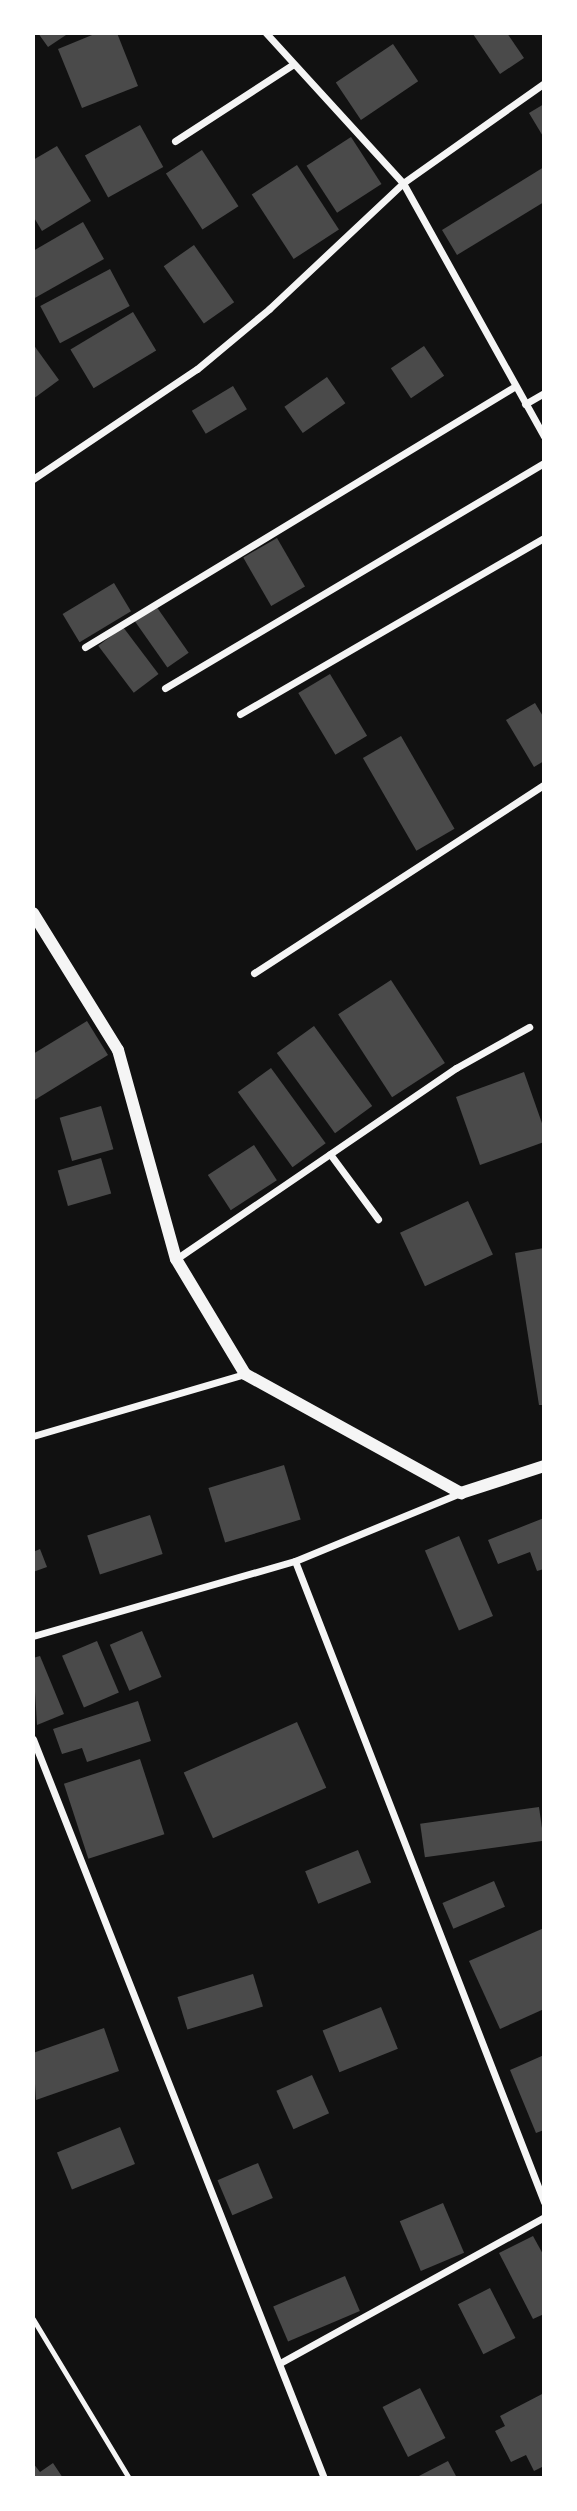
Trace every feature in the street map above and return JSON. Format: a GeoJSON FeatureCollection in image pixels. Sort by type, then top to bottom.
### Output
{"type":"FeatureCollection","features":[{"type":"Feature","properties":{"kind":"street"},"geometry":{"type":"LineString","coordinates":[[266,33],[292,65],[403,183],[514,387],[544,436]]}},
{"type":"Feature","properties":{"kind":"street"},"geometry":{"type":"LineString","coordinates":[[174,141],[292,65]]}},
{"type":"Feature","properties":{"kind":"street"},"geometry":{"type":"LineString","coordinates":[[33,479],[197,369],[269,309],[403,183],[544,83]]}},
{"type":"Feature","properties":{"kind":"street"},"geometry":{"type":"LineString","coordinates":[[85,647],[514,387]]}},
{"type":"Feature","properties":{"kind":"street"},"geometry":{"type":"LineString","coordinates":[[525,404],[544,393]]}},
{"type":"Feature","properties":{"kind":"street"},"geometry":{"type":"LineString","coordinates":[[165,688],[544,463]]}},
{"type":"Feature","properties":{"kind":"street"},"geometry":{"type":"LineString","coordinates":[[240,714],[544,538]]}},
{"type":"Feature","properties":{"kind":"street"},"geometry":{"type":"LineString","coordinates":[[254,973],[544,785]]}},
{"type":"Feature","properties":{"kind":"street"},"geometry":{"type":"LineString","coordinates":[[33,913],[118,1050],[176,1259],[245,1374],[461,1493]]}},
{"type":"Feature","properties":{"kind":"street"},"geometry":{"type":"LineString","coordinates":[[176,1259],[456,1068],[529,1027]]}},
{"type":"Feature","properties":{"kind":"street"},"geometry":{"type":"LineString","coordinates":[[330,1154],[378,1219]]}},
{"type":"Feature","properties":{"kind":"street"},"geometry":{"type":"LineString","coordinates":[[33,1436],[245,1374]]}},
{"type":"Feature","properties":{"kind":"street"},"geometry":{"type":"LineString","coordinates":[[33,1636],[295,1561],[461,1493],[544,1466]]}},
{"type":"Feature","properties":{"kind":"street"},"geometry":{"type":"LineString","coordinates":[[295,1561],[544,2202]]}},
{"type":"Feature","properties":{"kind":"street"},"geometry":{"type":"LineString","coordinates":[[33,1739],[324,2478]]}},
{"type":"Feature","properties":{"kind":"street"},"geometry":{"type":"LineString","coordinates":[[281,2364],[544,2217]]}},
{"type":"Feature","properties":{"kind":"lane"},"geometry":{"type":"LineString","coordinates":[[33,2319],[129,2478]]}},
{"type":"Feature","properties":{"kind":"building"},"geometry":{"type":"Polygon","coordinates":[[[38,33],[69,33],[48,47],[38,33]]]}},
{"type":"Feature","properties":{"kind":"building"},"geometry":{"type":"Polygon","coordinates":[[[97,33],[117,33],[138,86],[82,108],[58,49],[97,33]]]}},
{"type":"Feature","properties":{"kind":"building"},"geometry":{"type":"Polygon","coordinates":[[[507,33],[524,58],[500,74],[473,34],[507,33]]]}},
{"type":"Feature","properties":{"kind":"building"},"geometry":{"type":"Polygon","coordinates":[[[393,44],[418,81],[361,120],[336,83],[393,44]]]}},
{"type":"Feature","properties":{"kind":"building"},"geometry":{"type":"Polygon","coordinates":[[[544,104],[544,138],[529,113],[544,104]]]}},
{"type":"Feature","properties":{"kind":"building"},"geometry":{"type":"Polygon","coordinates":[[[140,125],[163,167],[108,198],[85,156],[140,125]]]}},
{"type":"Feature","properties":{"kind":"building"},"geometry":{"type":"Polygon","coordinates":[[[351,137],[381,184],[337,213],[307,166],[351,137]]]}},
{"type":"Feature","properties":{"kind":"building"},"geometry":{"type":"Polygon","coordinates":[[[57,146],[91,201],[42,231],[33,216],[33,160],[57,146]]]}},
{"type":"Feature","properties":{"kind":"building"},"geometry":{"type":"Polygon","coordinates":[[[202,150],[238,206],[202,230],[166,173],[202,150]]]}},
{"type":"Feature","properties":{"kind":"building"},"geometry":{"type":"Polygon","coordinates":[[[297,165],[339,230],[294,259],[252,194],[297,165]]]}},
{"type":"Feature","properties":{"kind":"building"},"geometry":{"type":"Polygon","coordinates":[[[544,167],[544,202],[457,255],[442,230],[544,167]]]}},
{"type":"Feature","properties":{"kind":"building"},"geometry":{"type":"Polygon","coordinates":[[[83,222],[104,259],[33,299],[33,251],[83,222]]]}},
{"type":"Feature","properties":{"kind":"building"},"geometry":{"type":"Polygon","coordinates":[[[194,245],[234,302],[204,324],[164,266],[194,245]]]}},
{"type":"Feature","properties":{"kind":"building"},"geometry":{"type":"Polygon","coordinates":[[[110,269],[130,306],[60,343],[40,306],[110,269]]]}},
{"type":"Feature","properties":{"kind":"building"},"geometry":{"type":"Polygon","coordinates":[[[133,312],[156,351],[94,388],[70,350],[133,312]]]}},
{"type":"Feature","properties":{"kind":"building"},"geometry":{"type":"Polygon","coordinates":[[[33,344],[59,380],[33,399],[33,344]]]}},
{"type":"Feature","properties":{"kind":"building"},"geometry":{"type":"Polygon","coordinates":[[[424,346],[444,376],[411,398],[391,368],[424,346]]]}},
{"type":"Feature","properties":{"kind":"building"},"geometry":{"type":"Polygon","coordinates":[[[327,377],[345,403],[303,433],[284,407],[327,377]]]}},
{"type":"Feature","properties":{"kind":"building"},"geometry":{"type":"Polygon","coordinates":[[[233,386],[247,409],[206,434],[192,411],[233,386]]]}},
{"type":"Feature","properties":{"kind":"building"},"geometry":{"type":"Polygon","coordinates":[[[277,538],[305,586],[271,606],[243,558],[277,538]]]}},
{"type":"Feature","properties":{"kind":"building"},"geometry":{"type":"Polygon","coordinates":[[[114,583],[131,611],[80,642],[63,614],[114,583]]]}},
{"type":"Feature","properties":{"kind":"building"},"geometry":{"type":"Polygon","coordinates":[[[156,606],[189,653],[167,668],[135,621],[156,606]]]}},
{"type":"Feature","properties":{"kind":"building"},"geometry":{"type":"Polygon","coordinates":[[[123,627],[159,674],[134,693],[98,646],[123,627]]]}},
{"type":"Feature","properties":{"kind":"building"},"geometry":{"type":"Polygon","coordinates":[[[330,674],[367,736],[335,755],[298,693],[330,674]]]}},
{"type":"Feature","properties":{"kind":"building"},"geometry":{"type":"Polygon","coordinates":[[[535,703],[544,718],[544,761],[534,767],[506,720],[535,703]]]}},
{"type":"Feature","properties":{"kind":"building"},"geometry":{"type":"Polygon","coordinates":[[[401,736],[455,829],[416,851],[363,758],[401,736]]]}},
{"type":"Feature","properties":{"kind":"building"},"geometry":{"type":"Polygon","coordinates":[[[391,980],[445,1063],[392,1097],[338,1014],[391,980]]]}},
{"type":"Feature","properties":{"kind":"building"},"geometry":{"type":"Polygon","coordinates":[[[87,1021],[108,1055],[33,1101],[33,1054],[87,1021]]]}},
{"type":"Feature","properties":{"kind":"building"},"geometry":{"type":"Polygon","coordinates":[[[314,1026],[372,1106],[335,1133],[277,1053],[314,1026]]]}},
{"type":"Feature","properties":{"kind":"building"},"geometry":{"type":"Polygon","coordinates":[[[271,1068],[326,1143],[292,1167],[238,1092],[271,1068]]]}},
{"type":"Feature","properties":{"kind":"building"},"geometry":{"type":"Polygon","coordinates":[[[524,1072],[544,1129],[544,1142],[480,1165],[456,1097],[524,1072]]]}},
{"type":"Feature","properties":{"kind":"building"},"geometry":{"type":"Polygon","coordinates":[[[101,1106],[113,1149],[72,1161],[60,1118],[101,1106]]]}},
{"type":"Feature","properties":{"kind":"building"},"geometry":{"type":"Polygon","coordinates":[[[254,1145],[277,1180],[231,1210],[208,1175],[254,1145]]]}},
{"type":"Feature","properties":{"kind":"building"},"geometry":{"type":"Polygon","coordinates":[[[101,1158],[111,1194],[68,1206],[58,1170],[101,1158]]]}},
{"type":"Feature","properties":{"kind":"building"},"geometry":{"type":"Polygon","coordinates":[[[468,1201],[493,1254],[425,1286],[400,1233],[468,1201]]]}},
{"type":"Feature","properties":{"kind":"building"},"geometry":{"type":"Polygon","coordinates":[[[544,1248],[544,1405],[539,1405],[515,1253],[544,1248]]]}},
{"type":"Feature","properties":{"kind":"building"},"geometry":{"type":"Polygon","coordinates":[[[284,1465],[301,1520],[225,1543],[208,1488],[284,1465]]]}},
{"type":"Feature","properties":{"kind":"building"},"geometry":{"type":"Polygon","coordinates":[[[150,1515],[163,1554],[100,1574],[87,1535],[150,1515]]]}},
{"type":"Feature","properties":{"kind":"building"},"geometry":{"type":"Polygon","coordinates":[[[544,1518],[544,1569],[537,1571],[530,1552],[498,1564],[488,1540],[544,1518]]]}},
{"type":"Feature","properties":{"kind":"building"},"geometry":{"type":"Polygon","coordinates":[[[459,1536],[493,1616],[459,1631],[425,1550],[459,1536]]]}},
{"type":"Feature","properties":{"kind":"building"},"geometry":{"type":"Polygon","coordinates":[[[40,1549],[47,1567],[33,1572],[33,1552],[40,1549]]]}},
{"type":"Feature","properties":{"kind":"building"},"geometry":{"type":"Polygon","coordinates":[[[142,1631],[162,1677],[129,1691],[110,1645],[142,1631]]]}},
{"type":"Feature","properties":{"kind":"building"},"geometry":{"type":"Polygon","coordinates":[[[97,1641],[119,1693],[84,1707],[62,1656],[97,1641]]]}},
{"type":"Feature","properties":{"kind":"building"},"geometry":{"type":"Polygon","coordinates":[[[40,1656],[64,1714],[37,1725],[33,1658],[40,1656]]]}},
{"type":"Feature","properties":{"kind":"building"},"geometry":{"type":"Polygon","coordinates":[[[138,1701],[151,1741],[87,1762],[82,1748],[62,1754],[53,1729],[138,1701]]]}},
{"type":"Feature","properties":{"kind":"building"},"geometry":{"type":"Polygon","coordinates":[[[297,1722],[326,1788],[213,1838],[184,1772],[297,1722]]]}},
{"type":"Feature","properties":{"kind":"building"},"geometry":{"type":"Polygon","coordinates":[[[140,1759],[164,1834],[88,1859],[64,1784],[140,1759]]]}},
{"type":"Feature","properties":{"kind":"building"},"geometry":{"type":"Polygon","coordinates":[[[539,1807],[544,1841],[425,1857],[420,1824],[539,1807]]]}},
{"type":"Feature","properties":{"kind":"building"},"geometry":{"type":"Polygon","coordinates":[[[358,1850],[371,1882],[318,1904],[305,1871],[358,1850]]]}},
{"type":"Feature","properties":{"kind":"building"},"geometry":{"type":"Polygon","coordinates":[[[494,1881],[505,1907],[453,1929],[442,1903],[494,1881]]]}},
{"type":"Feature","properties":{"kind":"building"},"geometry":{"type":"Polygon","coordinates":[[[544,1928],[544,2009],[500,2029],[469,1961],[544,1928]]]}},
{"type":"Feature","properties":{"kind":"building"},"geometry":{"type":"Polygon","coordinates":[[[253,1974],[263,2007],[187,2030],[177,1997],[253,1974]]]}},
{"type":"Feature","properties":{"kind":"building"},"geometry":{"type":"Polygon","coordinates":[[[381,2007],[398,2049],[339,2072],[323,2031],[381,2007]]]}},
{"type":"Feature","properties":{"kind":"building"},"geometry":{"type":"Polygon","coordinates":[[[104,2028],[119,2071],[36,2100],[33,2053],[104,2028]]]}},
{"type":"Feature","properties":{"kind":"building"},"geometry":{"type":"Polygon","coordinates":[[[544,2055],[544,2130],[536,2133],[510,2070],[544,2055]]]}},
{"type":"Feature","properties":{"kind":"building"},"geometry":{"type":"Polygon","coordinates":[[[312,2075],[329,2113],[293,2129],[276,2091],[312,2075]]]}},
{"type":"Feature","properties":{"kind":"building"},"geometry":{"type":"Polygon","coordinates":[[[120,2127],[135,2164],[72,2190],[57,2152],[120,2127]]]}},
{"type":"Feature","properties":{"kind":"building"},"geometry":{"type":"Polygon","coordinates":[[[258,2163],[273,2198],[232,2215],[217,2180],[258,2163]]]}},
{"type":"Feature","properties":{"kind":"building"},"geometry":{"type":"Polygon","coordinates":[[[443,2203],[464,2253],[421,2271],[400,2221],[443,2203]]]}},
{"type":"Feature","properties":{"kind":"building"},"geometry":{"type":"Polygon","coordinates":[[[533,2236],[544,2256],[544,2314],[533,2319],[499,2253],[533,2236]]]}},
{"type":"Feature","properties":{"kind":"building"},"geometry":{"type":"Polygon","coordinates":[[[345,2276],[360,2311],[288,2341],[273,2306],[345,2276]]]}},
{"type":"Feature","properties":{"kind":"building"},"geometry":{"type":"Polygon","coordinates":[[[490,2288],[515,2338],[483,2354],[458,2304],[490,2288]]]}},
{"type":"Feature","properties":{"kind":"building"},"geometry":{"type":"Polygon","coordinates":[[[420,2388],[445,2438],[408,2457],[383,2407],[420,2388]]]}},
{"type":"Feature","properties":{"kind":"building"},"geometry":{"type":"Polygon","coordinates":[[[544,2393],[544,2466],[534,2471],[526,2455],[511,2462],[495,2431],[505,2426],[500,2416],[544,2393]]]}},
{"type":"Feature","properties":{"kind":"building"},"geometry":{"type":"Polygon","coordinates":[[[448,2461],[457,2478],[415,2478],[448,2461]]]}},
{"type":"Feature","properties":{"kind":"building"},"geometry":{"type":"Polygon","coordinates":[[[33,2463],[40,2472],[53,2463],[63,2478],[33,2478],[33,2463]]]}}]}
